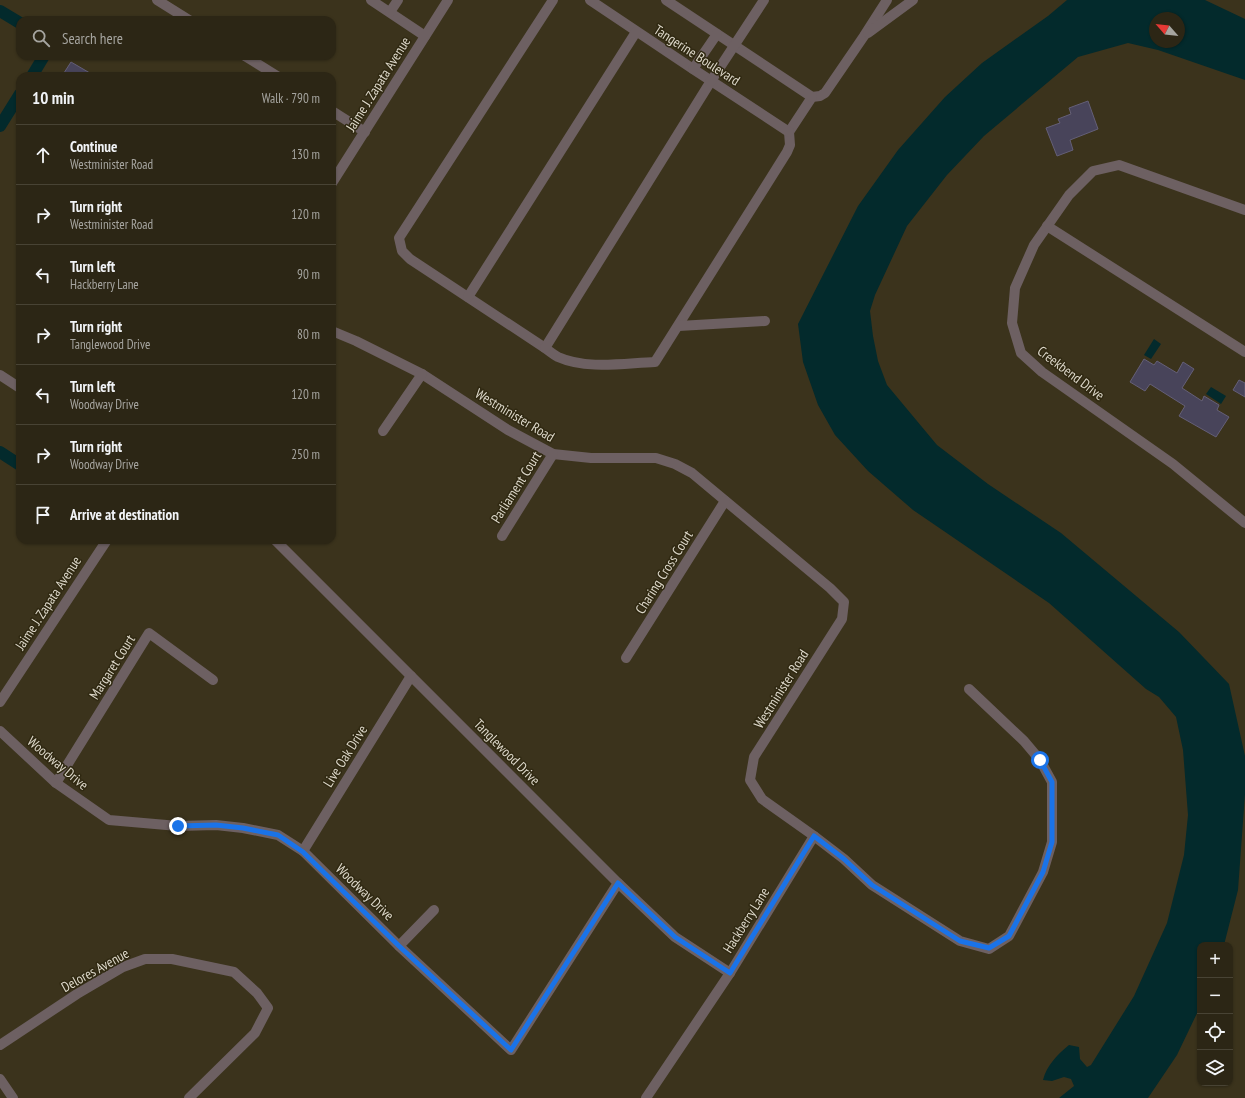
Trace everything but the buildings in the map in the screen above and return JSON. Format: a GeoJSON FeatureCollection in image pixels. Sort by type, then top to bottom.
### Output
{"type":"FeatureCollection","features":[{"type":"Feature","properties":{"kind":"street"},"geometry":{"type":"LineString","coordinates":[[157,0],[183,16]]}},
{"type":"Feature","properties":{"kind":"street"},"geometry":{"type":"LineString","coordinates":[[372,0],[425,36]]}},
{"type":"Feature","properties":{"kind":"street"},"geometry":{"type":"LineString","coordinates":[[390,12],[398,0]]}},
{"type":"Feature","properties":{"kind":"street","name":"Jaime J. Zapata Avenue"},"geometry":{"type":"LineString","coordinates":[[336,177],[448,0]]}},
{"type":"Feature","properties":{"kind":"street"},"geometry":{"type":"LineString","coordinates":[[553,0],[399,238],[402,251],[410,259],[558,357],[593,365],[655,362],[787,152],[790,145],[789,132],[812,97],[820,96],[825,93],[887,0]]}},
{"type":"Feature","properties":{"kind":"street","name":"Tangerine Boulevard"},"geometry":{"type":"LineString","coordinates":[[590,0],[636,32],[789,132]]}},
{"type":"Feature","properties":{"kind":"street","name":"Tangerine Boulevard"},"geometry":{"type":"LineString","coordinates":[[666,0],[812,97]]}},
{"type":"Feature","properties":{"kind":"street"},"geometry":{"type":"LineString","coordinates":[[545,348],[711,81],[764,0]]}},
{"type":"Feature","properties":{"kind":"street"},"geometry":{"type":"LineString","coordinates":[[864,36],[914,0]]}},
{"type":"Feature","properties":{"kind":"street"},"geometry":{"type":"LineString","coordinates":[[468,297],[636,32]]}},
{"type":"Feature","properties":{"kind":"street"},"geometry":{"type":"LineString","coordinates":[[693,69],[717,34]]}},
{"type":"Feature","properties":{"kind":"street"},"geometry":{"type":"LineString","coordinates":[[251,60],[271,72]]}},
{"type":"Feature","properties":{"kind":"street"},"geometry":{"type":"LineString","coordinates":[[336,114],[365,132]]}},
{"type":"Feature","properties":{"kind":"street","name":"Creekbend Drive"},"geometry":{"type":"LineString","coordinates":[[1245,210],[1120,165],[1093,171],[1069,195],[1034,245],[1015,288],[1012,323],[1021,353],[1042,372],[1174,464],[1245,523]]}},
{"type":"Feature","properties":{"kind":"street"},"geometry":{"type":"LineString","coordinates":[[1047,226],[1245,352]]}},
{"type":"Feature","properties":{"kind":"street"},"geometry":{"type":"LineString","coordinates":[[678,326],[765,321]]}},
{"type":"Feature","properties":{"kind":"street","name":"Westminister Road"},"geometry":{"type":"LineString","coordinates":[[336,334],[356,341],[422,374],[508,430],[553,454],[591,458],[656,458],[675,464],[692,473],[830,588],[844,602],[842,619],[754,757],[750,780],[762,799],[844,859],[872,885],[960,941],[989,948],[1009,936],[1043,872],[1052,842],[1052,782],[1040,760],[1028,745],[969,689]]}},
{"type":"Feature","properties":{"kind":"street"},"geometry":{"type":"LineString","coordinates":[[383,431],[422,374]]}},
{"type":"Feature","properties":{"kind":"street"},"geometry":{"type":"LineString","coordinates":[[0,375],[16,385]]}},
{"type":"Feature","properties":{"kind":"street","name":"Parliament Court"},"geometry":{"type":"LineString","coordinates":[[502,536],[553,454]]}},
{"type":"Feature","properties":{"kind":"street","name":"Charing Cross Court"},"geometry":{"type":"LineString","coordinates":[[626,658],[726,501]]}},
{"type":"Feature","properties":{"kind":"street","name":"Jaime J. Zapata Avenue"},"geometry":{"type":"LineString","coordinates":[[1,697],[104,544]]}},
{"type":"Feature","properties":{"kind":"street","name":"Tanglewood Drive"},"geometry":{"type":"LineString","coordinates":[[279,544],[618,883],[675,937],[730,973]]}},
{"type":"Feature","properties":{"kind":"street","name":"Margaret Court"},"geometry":{"type":"LineString","coordinates":[[56,783],[149,633],[213,680]]}},
{"type":"Feature","properties":{"kind":"street","name":"Live Oak Drive"},"geometry":{"type":"LineString","coordinates":[[303,852],[411,676]]}},
{"type":"Feature","properties":{"kind":"street","name":"Woodway Drive"},"geometry":{"type":"LineString","coordinates":[[0,732],[56,783],[109,820],[178,826],[216,825],[243,828],[278,835],[303,852],[399,946],[511,1050],[618,883]]}},
{"type":"Feature","properties":{"kind":"street","name":"Hackberry Lane"},"geometry":{"type":"LineString","coordinates":[[646,1098],[730,973],[814,836]]}},
{"type":"Feature","properties":{"kind":"street"},"geometry":{"type":"LineString","coordinates":[[399,946],[434,910]]}},
{"type":"Feature","properties":{"kind":"street","name":"Delores Avenue"},"geometry":{"type":"LineString","coordinates":[[0,1045],[84,990],[123,967],[145,959],[172,959],[234,972],[257,992],[268,1008],[255,1033],[189,1098]]}},
{"type":"Feature","properties":{"kind":"street"},"geometry":{"type":"LineString","coordinates":[[0,1080],[13,1098]]}},
{"type":"Feature","properties":{"kind":"water"},"geometry":{"type":"Polygon","coordinates":[[[1067,0],[1205,0],[1245,19],[1245,80],[1149,48],[1185,48],[1185,12],[1149,12],[1149,48],[1128,43],[1078,57],[984,136],[947,175],[907,226],[875,295],[870,311],[878,361],[887,385],[937,445],[988,484],[1061,533],[1179,632],[1229,684],[1245,756],[1245,794],[1238,890],[1225,942],[1197,942],[1197,1013],[1177,1055],[1148,1098],[1059,1098],[1074,1086],[1071,1079],[1064,1077],[1052,1081],[1043,1080],[1053,1061],[1069,1045],[1079,1047],[1080,1059],[1087,1067],[1091,1065],[1134,996],[1167,923],[1184,855],[1188,815],[1183,750],[1176,717],[1159,697],[1146,689],[1049,603],[913,510],[868,471],[835,435],[818,405],[803,362],[798,324],[858,206],[898,150],[945,97],[982,63],[1048,16],[1067,0]]]}},
{"type":"Feature","properties":{"kind":"water"},"geometry":{"type":"Polygon","coordinates":[[[1154,339],[1161,344],[1151,359],[1144,355],[1154,339]]]}},
{"type":"Feature","properties":{"kind":"water"},"geometry":{"type":"Polygon","coordinates":[[[1211,387],[1226,396],[1221,404],[1206,394],[1211,387]]]}},
{"type":"Feature","properties":{"kind":"waterway"},"geometry":{"type":"LineString","coordinates":[[0,11],[16,21]]}},
{"type":"Feature","properties":{"kind":"waterway"},"geometry":{"type":"LineString","coordinates":[[34,72],[42,60]]}},
{"type":"Feature","properties":{"kind":"waterway"},"geometry":{"type":"LineString","coordinates":[[0,126],[16,100]]}},
{"type":"Feature","properties":{"kind":"waterway"},"geometry":{"type":"LineString","coordinates":[[0,452],[16,462]]}},
{"type":"Feature","properties":{"kind":"route"},"geometry":{"type":"LineString","coordinates":[[178,826],[216,825],[243,828],[278,835],[303,852],[399,946],[511,1050],[618,883],[675,937],[730,973],[814,836],[844,859],[872,885],[960,941],[989,948],[1009,936],[1043,872],[1052,842],[1052,782],[1040,760]]}}]}
